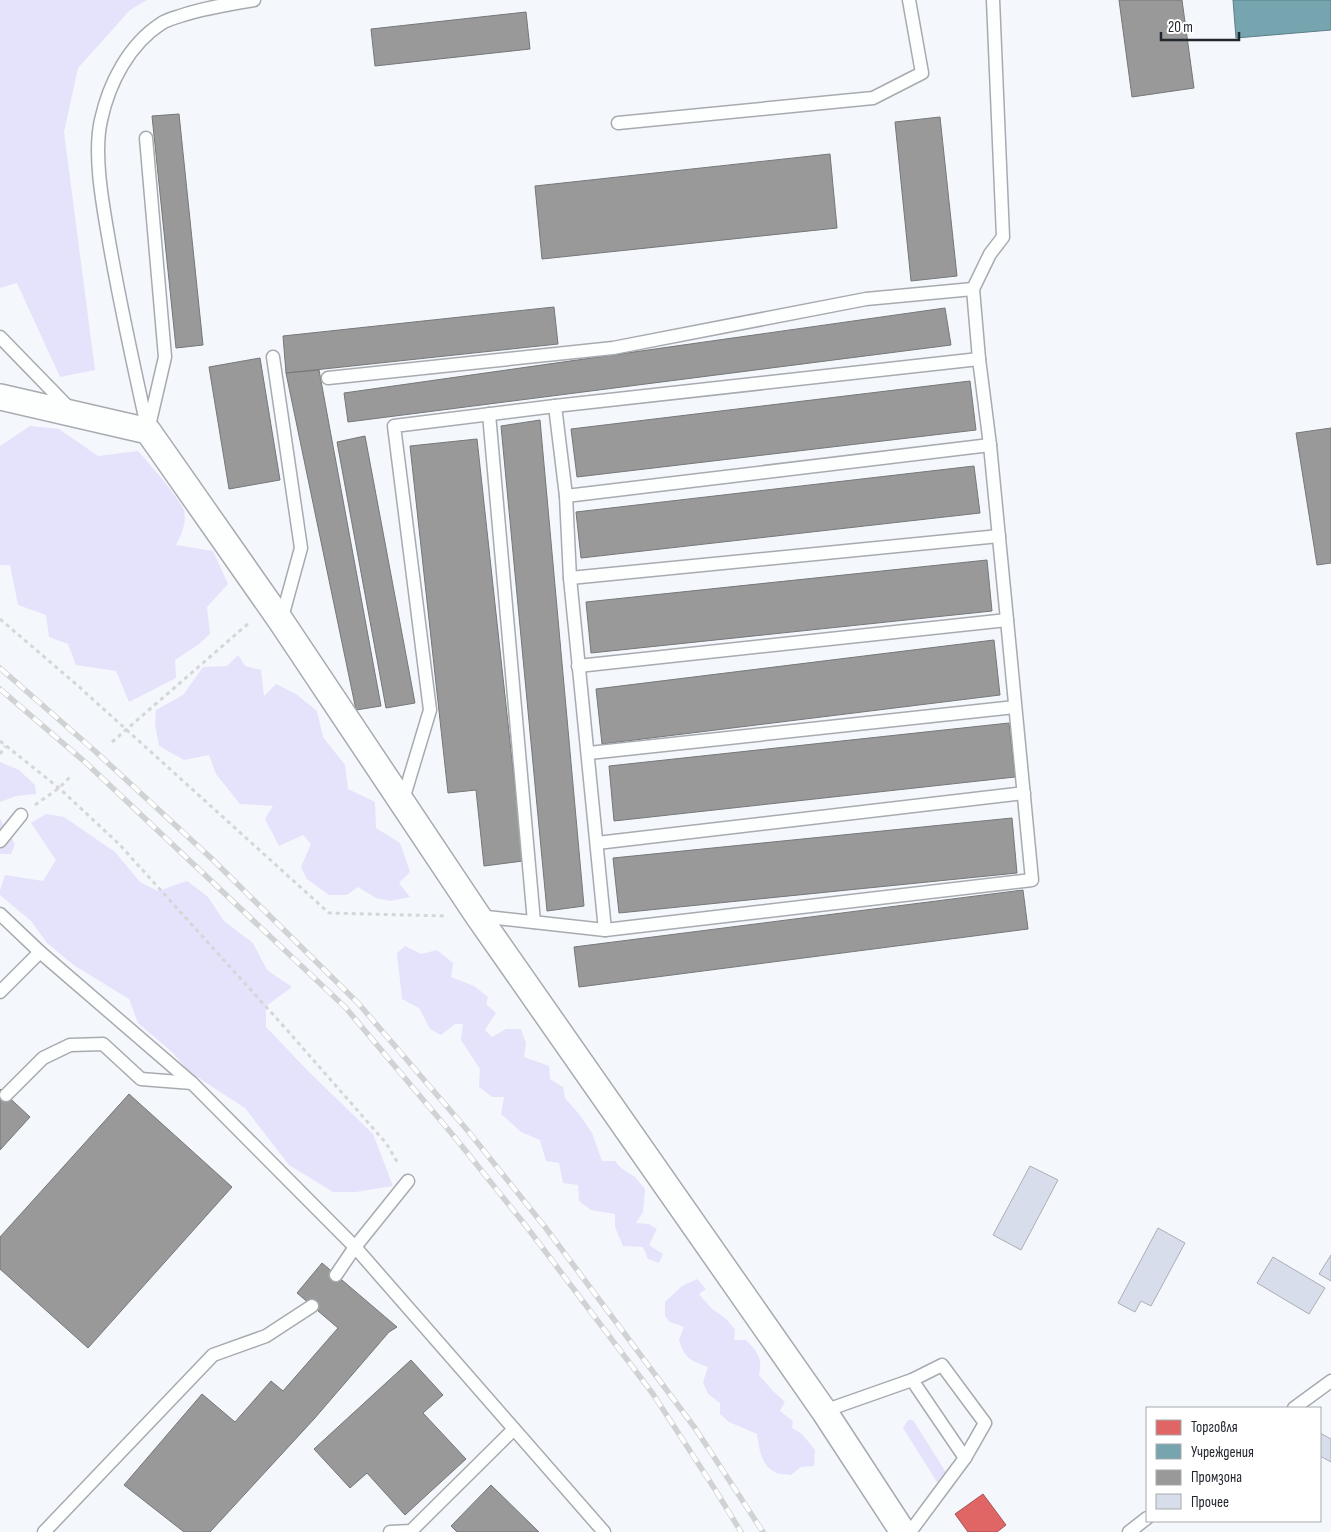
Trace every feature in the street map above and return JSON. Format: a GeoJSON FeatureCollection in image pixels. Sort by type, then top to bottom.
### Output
{"type":"FeatureCollection","features":[{"type":"Feature","properties":{"kind":"street"},"geometry":{"type":"LineString","coordinates":[[0,397],[148,431],[281,621],[478,916],[824,1411],[903,1532]]}},
{"type":"Feature","properties":{"kind":"lane"},"geometry":{"type":"LineString","coordinates":[[148,431],[120,303],[102,200],[98,148],[101,121],[112,84],[120,69],[129,55],[149,32],[164,22],[202,9],[254,0]]}},
{"type":"Feature","properties":{"kind":"lane"},"geometry":{"type":"LineString","coordinates":[[618,123],[873,98],[922,73],[909,0]]}},
{"type":"Feature","properties":{"kind":"lane"},"geometry":{"type":"LineString","coordinates":[[478,916],[605,930],[1032,880],[1008,620],[973,289],[990,254],[1003,237],[993,0]]}},
{"type":"Feature","properties":{"kind":"lane"},"geometry":{"type":"LineString","coordinates":[[146,138],[165,357],[148,431]]}},
{"type":"Feature","properties":{"kind":"lane"},"geometry":{"type":"LineString","coordinates":[[328,378],[613,348],[866,298],[973,289]]}},
{"type":"Feature","properties":{"kind":"lane"},"geometry":{"type":"LineString","coordinates":[[0,337],[75,414]]}},
{"type":"Feature","properties":{"kind":"lane"},"geometry":{"type":"LineString","coordinates":[[273,357],[302,548],[281,621]]}},
{"type":"Feature","properties":{"kind":"lane"},"geometry":{"type":"LineString","coordinates":[[402,803],[430,710],[394,426],[555,406],[979,359]]}},
{"type":"Feature","properties":{"kind":"lane"},"geometry":{"type":"LineString","coordinates":[[555,406],[566,496],[570,578],[605,930]]}},
{"type":"Feature","properties":{"kind":"lane"},"geometry":{"type":"LineString","coordinates":[[489,414],[534,922]]}},
{"type":"Feature","properties":{"kind":"lane"},"geometry":{"type":"LineString","coordinates":[[566,496],[990,445]]}},
{"type":"Feature","properties":{"kind":"lane"},"geometry":{"type":"LineString","coordinates":[[570,578],[999,536]]}},
{"type":"Feature","properties":{"kind":"lane"},"geometry":{"type":"LineString","coordinates":[[578,666],[1008,620]]}},
{"type":"Feature","properties":{"kind":"lane"},"geometry":{"type":"LineString","coordinates":[[588,753],[1015,707]]}},
{"type":"Feature","properties":{"kind":"lane"},"geometry":{"type":"LineString","coordinates":[[597,842],[1024,793]]}},
{"type":"Feature","properties":{"kind":"lane"},"geometry":{"type":"LineString","coordinates":[[0,841],[21,815]]}},
{"type":"Feature","properties":{"kind":"lane"},"geometry":{"type":"LineString","coordinates":[[0,914],[40,952],[192,1083],[356,1247],[604,1532]]}},
{"type":"Feature","properties":{"kind":"lane"},"geometry":{"type":"LineString","coordinates":[[0,992],[40,952]]}},
{"type":"Feature","properties":{"kind":"lane"},"geometry":{"type":"LineString","coordinates":[[6,1094],[43,1058],[70,1045],[103,1044],[141,1079],[192,1083]]}},
{"type":"Feature","properties":{"kind":"lane"},"geometry":{"type":"LineString","coordinates":[[336,1275],[408,1181]]}},
{"type":"Feature","properties":{"kind":"lane"},"geometry":{"type":"LineString","coordinates":[[44,1532],[213,1355],[266,1336],[312,1306]]}},
{"type":"Feature","properties":{"kind":"lane"},"geometry":{"type":"LineString","coordinates":[[824,1411],[912,1380],[942,1365],[984,1423],[965,1458],[910,1532]]}},
{"type":"Feature","properties":{"kind":"lane"},"geometry":{"type":"LineString","coordinates":[[912,1380],[965,1458]]}},
{"type":"Feature","properties":{"kind":"lane"},"geometry":{"type":"LineString","coordinates":[[1295,1407],[1331,1381]]}},
{"type":"Feature","properties":{"kind":"lane"},"geometry":{"type":"LineString","coordinates":[[390,1532],[411,1530],[514,1429]]}},
{"type":"Feature","properties":{"kind":"lane"},"geometry":{"type":"LineString","coordinates":[[1129,1532],[1146,1519]]}},
{"type":"Feature","properties":{"kind":"path"},"geometry":{"type":"LineString","coordinates":[[0,619],[126,729],[329,914],[478,916]]}},
{"type":"Feature","properties":{"kind":"path"},"geometry":{"type":"LineString","coordinates":[[112,742],[251,622]]}},
{"type":"Feature","properties":{"kind":"path"},"geometry":{"type":"LineString","coordinates":[[0,741],[59,788],[119,844],[386,1143],[408,1181]]}},
{"type":"Feature","properties":{"kind":"path"},"geometry":{"type":"LineString","coordinates":[[0,754],[5,746]]}},
{"type":"Feature","properties":{"kind":"path"},"geometry":{"type":"LineString","coordinates":[[59,788],[72,776]]}},
{"type":"Feature","properties":{"kind":"shaded area"},"geometry":{"type":"Polygon","coordinates":[[[0,0],[147,0],[130,10],[78,68],[64,132],[95,370],[60,377],[17,283],[0,288],[0,0]]]}},
{"type":"Feature","properties":{"kind":"shaded area"},"geometry":{"type":"Polygon","coordinates":[[[30,426],[59,429],[98,456],[138,451],[182,506],[185,516],[184,525],[176,545],[213,551],[228,584],[207,607],[210,634],[175,660],[176,678],[129,702],[116,671],[76,665],[68,644],[49,637],[46,615],[18,605],[10,565],[0,565],[0,446],[30,426]]]}},
{"type":"Feature","properties":{"kind":"shaded area"},"geometry":{"type":"Polygon","coordinates":[[[238,655],[245,666],[261,670],[264,696],[276,684],[296,694],[317,711],[323,737],[345,765],[348,789],[375,802],[376,828],[400,843],[410,872],[399,883],[410,897],[390,901],[376,898],[358,887],[347,895],[329,895],[307,879],[301,867],[311,844],[303,835],[279,846],[265,819],[273,806],[240,804],[216,774],[209,755],[184,760],[159,746],[155,724],[156,710],[183,695],[203,667],[227,666],[238,655]]]}},
{"type":"Feature","properties":{"kind":"shaded area"},"geometry":{"type":"Polygon","coordinates":[[[0,762],[19,770],[35,785],[36,794],[16,796],[0,802],[0,762]]]}},
{"type":"Feature","properties":{"kind":"shaded area"},"geometry":{"type":"Polygon","coordinates":[[[46,814],[64,817],[115,852],[140,882],[158,891],[187,881],[208,897],[224,921],[253,943],[267,970],[292,987],[266,1006],[266,1027],[373,1134],[393,1186],[356,1192],[333,1192],[289,1165],[245,1108],[188,1071],[173,1053],[138,1023],[129,999],[75,966],[47,943],[31,921],[0,895],[5,875],[43,881],[56,860],[31,823],[46,814]]]}},
{"type":"Feature","properties":{"kind":"shaded area"},"geometry":{"type":"Polygon","coordinates":[[[0,819],[15,844],[11,854],[0,854],[0,819]]]}},
{"type":"Feature","properties":{"kind":"shaded area"},"geometry":{"type":"Polygon","coordinates":[[[405,946],[421,954],[437,950],[453,963],[451,977],[474,986],[488,997],[486,1004],[496,1013],[485,1030],[492,1037],[506,1029],[521,1029],[526,1043],[524,1057],[549,1066],[550,1079],[563,1087],[565,1098],[592,1133],[602,1161],[615,1161],[621,1168],[635,1177],[645,1189],[643,1212],[636,1223],[649,1224],[657,1229],[649,1245],[663,1254],[659,1263],[648,1259],[643,1247],[623,1246],[615,1227],[615,1214],[591,1210],[579,1201],[578,1185],[563,1183],[559,1163],[546,1161],[540,1140],[521,1132],[501,1114],[504,1097],[492,1097],[479,1087],[480,1069],[461,1040],[463,1024],[455,1024],[441,1035],[430,1029],[419,1008],[402,999],[397,953],[405,946]]]}},
{"type":"Feature","properties":{"kind":"shaded area"},"geometry":{"type":"Polygon","coordinates":[[[697,1279],[706,1289],[699,1294],[712,1309],[725,1318],[735,1329],[734,1340],[746,1340],[756,1351],[760,1359],[759,1375],[785,1402],[780,1411],[793,1421],[792,1428],[802,1434],[815,1450],[814,1466],[801,1467],[791,1475],[777,1473],[770,1469],[764,1461],[757,1434],[729,1422],[720,1414],[720,1403],[708,1394],[703,1382],[708,1367],[692,1360],[686,1355],[679,1340],[684,1327],[670,1322],[665,1316],[665,1302],[682,1286],[697,1279]]]}},
{"type":"Feature","properties":{"kind":"shaded area"},"geometry":{"type":"Polygon","coordinates":[[[908,1420],[913,1420],[947,1474],[941,1482],[937,1482],[903,1428],[908,1420]]]}},
{"type":"Feature","properties":{"kind":"building: Торговля"},"geometry":{"type":"Polygon","coordinates":[[[983,1494],[1006,1525],[997,1532],[968,1532],[955,1514],[983,1494]]]}},
{"type":"Feature","properties":{"kind":"building: Учреждения"},"geometry":{"type":"Polygon","coordinates":[[[1233,0],[1331,0],[1331,30],[1236,38],[1233,0]]]}},
{"type":"Feature","properties":{"kind":"building: Промзона"},"geometry":{"type":"Polygon","coordinates":[[[1119,0],[1182,0],[1194,88],[1132,97],[1119,0]]]}},
{"type":"Feature","properties":{"kind":"building: Промзона"},"geometry":{"type":"Polygon","coordinates":[[[526,12],[530,49],[375,66],[371,29],[526,12]]]}},
{"type":"Feature","properties":{"kind":"building: Промзона"},"geometry":{"type":"Polygon","coordinates":[[[179,114],[203,345],[176,348],[152,116],[179,114]]]}},
{"type":"Feature","properties":{"kind":"building: Промзона"},"geometry":{"type":"Polygon","coordinates":[[[940,117],[957,276],[911,281],[895,122],[940,117]]]}},
{"type":"Feature","properties":{"kind":"building: Промзона"},"geometry":{"type":"Polygon","coordinates":[[[830,154],[837,228],[542,259],[535,186],[830,154]]]}},
{"type":"Feature","properties":{"kind":"building: Промзона"},"geometry":{"type":"Polygon","coordinates":[[[554,307],[558,344],[286,373],[283,336],[554,307]]]}},
{"type":"Feature","properties":{"kind":"building: Промзона"},"geometry":{"type":"Polygon","coordinates":[[[945,308],[951,345],[348,422],[344,393],[945,308]]]}},
{"type":"Feature","properties":{"kind":"building: Промзона"},"geometry":{"type":"Polygon","coordinates":[[[260,358],[280,480],[229,489],[209,367],[260,358]]]}},
{"type":"Feature","properties":{"kind":"building: Промзона"},"geometry":{"type":"Polygon","coordinates":[[[319,370],[381,706],[356,710],[286,373],[319,370]]]}},
{"type":"Feature","properties":{"kind":"building: Промзона"},"geometry":{"type":"Polygon","coordinates":[[[970,381],[976,430],[577,477],[571,429],[970,381]]]}},
{"type":"Feature","properties":{"kind":"building: Промзона"},"geometry":{"type":"Polygon","coordinates":[[[540,420],[584,906],[547,911],[501,426],[540,420]]]}},
{"type":"Feature","properties":{"kind":"building: Промзона"},"geometry":{"type":"Polygon","coordinates":[[[1331,428],[1331,563],[1317,565],[1296,433],[1331,428]]]}},
{"type":"Feature","properties":{"kind":"building: Промзона"},"geometry":{"type":"Polygon","coordinates":[[[365,436],[415,703],[386,708],[337,442],[365,436]]]}},
{"type":"Feature","properties":{"kind":"building: Промзона"},"geometry":{"type":"Polygon","coordinates":[[[477,439],[523,861],[484,866],[476,790],[448,793],[410,446],[477,439]]]}},
{"type":"Feature","properties":{"kind":"building: Промзона"},"geometry":{"type":"Polygon","coordinates":[[[974,466],[980,513],[581,558],[576,512],[974,466]]]}},
{"type":"Feature","properties":{"kind":"building: Промзона"},"geometry":{"type":"Polygon","coordinates":[[[987,560],[992,611],[591,653],[586,602],[987,560]]]}},
{"type":"Feature","properties":{"kind":"building: Промзона"},"geometry":{"type":"Polygon","coordinates":[[[994,640],[1000,695],[602,744],[596,689],[994,640]]]}},
{"type":"Feature","properties":{"kind":"building: Промзона"},"geometry":{"type":"Polygon","coordinates":[[[1009,723],[1015,777],[614,821],[609,766],[1009,723]]]}},
{"type":"Feature","properties":{"kind":"building: Промзона"},"geometry":{"type":"Polygon","coordinates":[[[1012,818],[1017,873],[619,913],[613,858],[1012,818]]]}},
{"type":"Feature","properties":{"kind":"building: Промзона"},"geometry":{"type":"Polygon","coordinates":[[[1023,890],[1028,929],[579,987],[574,947],[1023,890]]]}},
{"type":"Feature","properties":{"kind":"building: Промзона"},"geometry":{"type":"Polygon","coordinates":[[[0,1089],[30,1117],[0,1150],[0,1089]]]}},
{"type":"Feature","properties":{"kind":"building: Промзона"},"geometry":{"type":"Polygon","coordinates":[[[129,1094],[232,1187],[88,1348],[0,1269],[0,1237],[129,1094]]]}},
{"type":"Feature","properties":{"kind":"building: Промзона"},"geometry":{"type":"Polygon","coordinates":[[[322,1263],[397,1327],[389,1332],[314,1419],[210,1532],[184,1532],[124,1485],[202,1394],[235,1422],[271,1381],[283,1391],[338,1328],[297,1293],[322,1263]]]}},
{"type":"Feature","properties":{"kind":"building: Промзона"},"geometry":{"type":"Polygon","coordinates":[[[411,1360],[443,1395],[423,1413],[466,1459],[405,1515],[367,1473],[350,1488],[314,1449],[411,1360]]]}},
{"type":"Feature","properties":{"kind":"building: Промзона"},"geometry":{"type":"Polygon","coordinates":[[[491,1485],[539,1532],[457,1532],[451,1526],[491,1485]]]}},
{"type":"Feature","properties":{"kind":"building: Прочее"},"geometry":{"type":"Polygon","coordinates":[[[1030,1166],[1058,1180],[1021,1250],[993,1235],[1030,1166]]]}},
{"type":"Feature","properties":{"kind":"building: Прочее"},"geometry":{"type":"Polygon","coordinates":[[[1158,1228],[1185,1243],[1151,1306],[1141,1301],[1135,1312],[1118,1303],[1158,1228]]]}},
{"type":"Feature","properties":{"kind":"building: Прочее"},"geometry":{"type":"Polygon","coordinates":[[[1331,1255],[1331,1281],[1319,1274],[1331,1255]]]}},
{"type":"Feature","properties":{"kind":"building: Прочее"},"geometry":{"type":"Polygon","coordinates":[[[1273,1257],[1325,1288],[1309,1314],[1257,1283],[1273,1257]]]}},
{"type":"Feature","properties":{"kind":"building: Прочее"},"geometry":{"type":"Polygon","coordinates":[[[1321,1434],[1331,1439],[1331,1462],[1321,1457],[1321,1434]]]}},
{"type":"Feature","properties":{"kind":"railway"},"geometry":{"type":"LineString","coordinates":[[0,668],[96,752],[211,858],[358,1003],[468,1131],[545,1227],[695,1428],[763,1532]]}},
{"type":"Feature","properties":{"kind":"railway"},"geometry":{"type":"LineString","coordinates":[[0,689],[85,762],[345,1007],[457,1140],[526,1226],[653,1394],[741,1532]]}}]}
